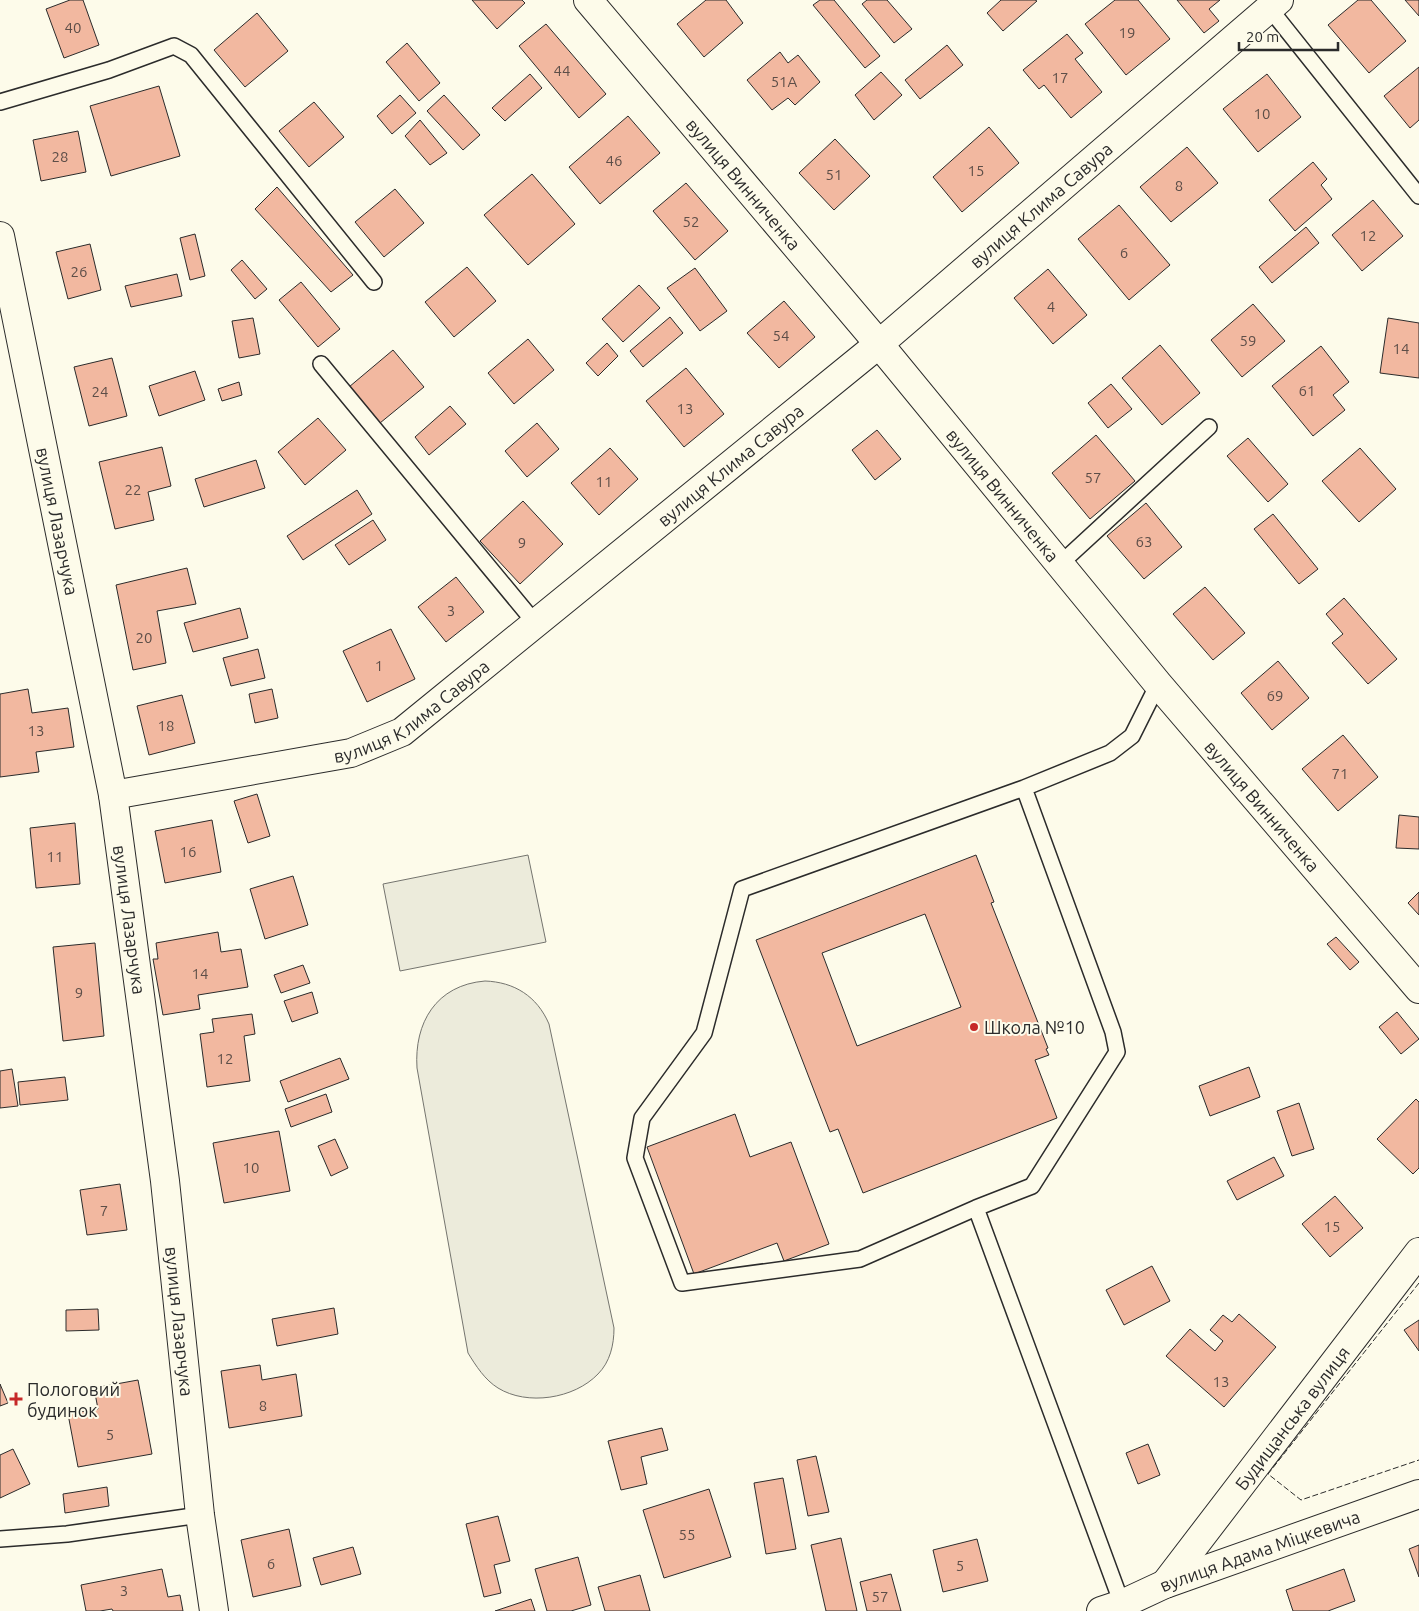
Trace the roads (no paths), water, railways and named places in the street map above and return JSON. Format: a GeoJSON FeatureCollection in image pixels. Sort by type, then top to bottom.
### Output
{"type":"FeatureCollection","features":[{"type":"Feature","properties":{"kind":"street","name":"вулиця Винниченка"},"geometry":{"type":"LineString","coordinates":[[588,0],[879,344],[1158,684],[1419,989]]}},
{"type":"Feature","properties":{"kind":"street","name":"вулиця Клима Савура"},"geometry":{"type":"LineString","coordinates":[[113,795],[351,753],[402,732],[879,344],[1274,4]]}},
{"type":"Feature","properties":{"kind":"street","name":"вулиця Лазарчука"},"geometry":{"type":"LineString","coordinates":[[0,236],[113,795],[165,1181],[200,1515],[214,1611]]}},
{"type":"Feature","properties":{"kind":"street","name":"Будищанська вулиця"},"geometry":{"type":"LineString","coordinates":[[1165,1584],[1419,1252]]}},
{"type":"Feature","properties":{"kind":"street","name":"вулиця Адама Міцкевича"},"geometry":{"type":"LineString","coordinates":[[1112,1609],[1165,1584],[1419,1494]]}},
{"type":"Feature","properties":{"kind":"lane"},"geometry":{"type":"LineString","coordinates":[[1274,4],[1419,196]]}},
{"type":"Feature","properties":{"kind":"lane"},"geometry":{"type":"LineString","coordinates":[[0,102],[109,70],[174,46],[191,55],[374,282]]}},
{"type":"Feature","properties":{"kind":"lane"},"geometry":{"type":"LineString","coordinates":[[321,364],[536,624]]}},
{"type":"Feature","properties":{"kind":"lane"},"geometry":{"type":"LineString","coordinates":[[1059,565],[1209,427]]}},
{"type":"Feature","properties":{"kind":"lane"},"geometry":{"type":"LineString","coordinates":[[1024,788],[1113,1032],[1117,1052],[1032,1186],[976,1208],[860,1259],[682,1283],[635,1158],[642,1118],[704,1033],[742,890],[1024,788],[1110,753],[1132,736],[1158,684]]}},
{"type":"Feature","properties":{"kind":"lane"},"geometry":{"type":"LineString","coordinates":[[976,1208],[1112,1609]]}},
{"type":"Feature","properties":{"kind":"lane"},"geometry":{"type":"LineString","coordinates":[[0,1539],[67,1534],[200,1515]]}},
{"type":"Feature","properties":{"kind":"place","name":"Школа №10"},"geometry":{"type":"Point","coordinates":[974,1027]}},
{"type":"Feature","properties":{"kind":"place","name":"Пологовий будинок"},"geometry":{"type":"Point","coordinates":[16,1399]}}]}
